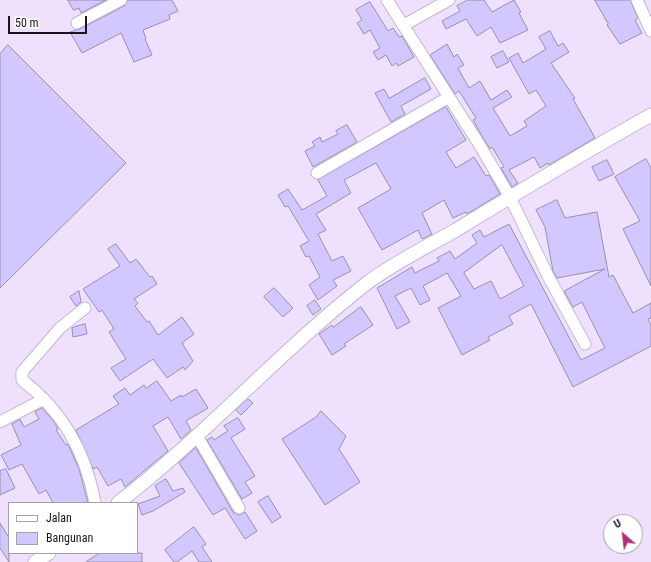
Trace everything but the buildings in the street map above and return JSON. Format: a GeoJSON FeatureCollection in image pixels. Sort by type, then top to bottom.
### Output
{"type":"FeatureCollection","features":[{"type":"Feature","properties":{"kind":"street"},"geometry":{"type":"LineString","coordinates":[[77,23],[121,0]]}},
{"type":"Feature","properties":{"kind":"street"},"geometry":{"type":"LineString","coordinates":[[387,0],[449,97],[510,197],[548,276],[585,344]]}},
{"type":"Feature","properties":{"kind":"street"},"geometry":{"type":"LineString","coordinates":[[404,25],[449,0]]}},
{"type":"Feature","properties":{"kind":"street"},"geometry":{"type":"LineString","coordinates":[[637,0],[651,31]]}},
{"type":"Feature","properties":{"kind":"street"},"geometry":{"type":"LineString","coordinates":[[317,173],[449,97]]}},
{"type":"Feature","properties":{"kind":"street"},"geometry":{"type":"LineString","coordinates":[[119,502],[197,436],[314,326],[369,282],[510,197],[651,115]]}},
{"type":"Feature","properties":{"kind":"street"},"geometry":{"type":"LineString","coordinates":[[85,308],[60,328],[22,372],[22,380],[44,399],[64,424],[80,451],[90,477],[95,502]]}},
{"type":"Feature","properties":{"kind":"street"},"geometry":{"type":"LineString","coordinates":[[0,422],[44,399]]}},
{"type":"Feature","properties":{"kind":"street"},"geometry":{"type":"LineString","coordinates":[[197,436],[239,508]]}},
{"type":"Feature","properties":{"kind":"street"},"geometry":{"type":"LineString","coordinates":[[35,562],[47,554]]}}]}
